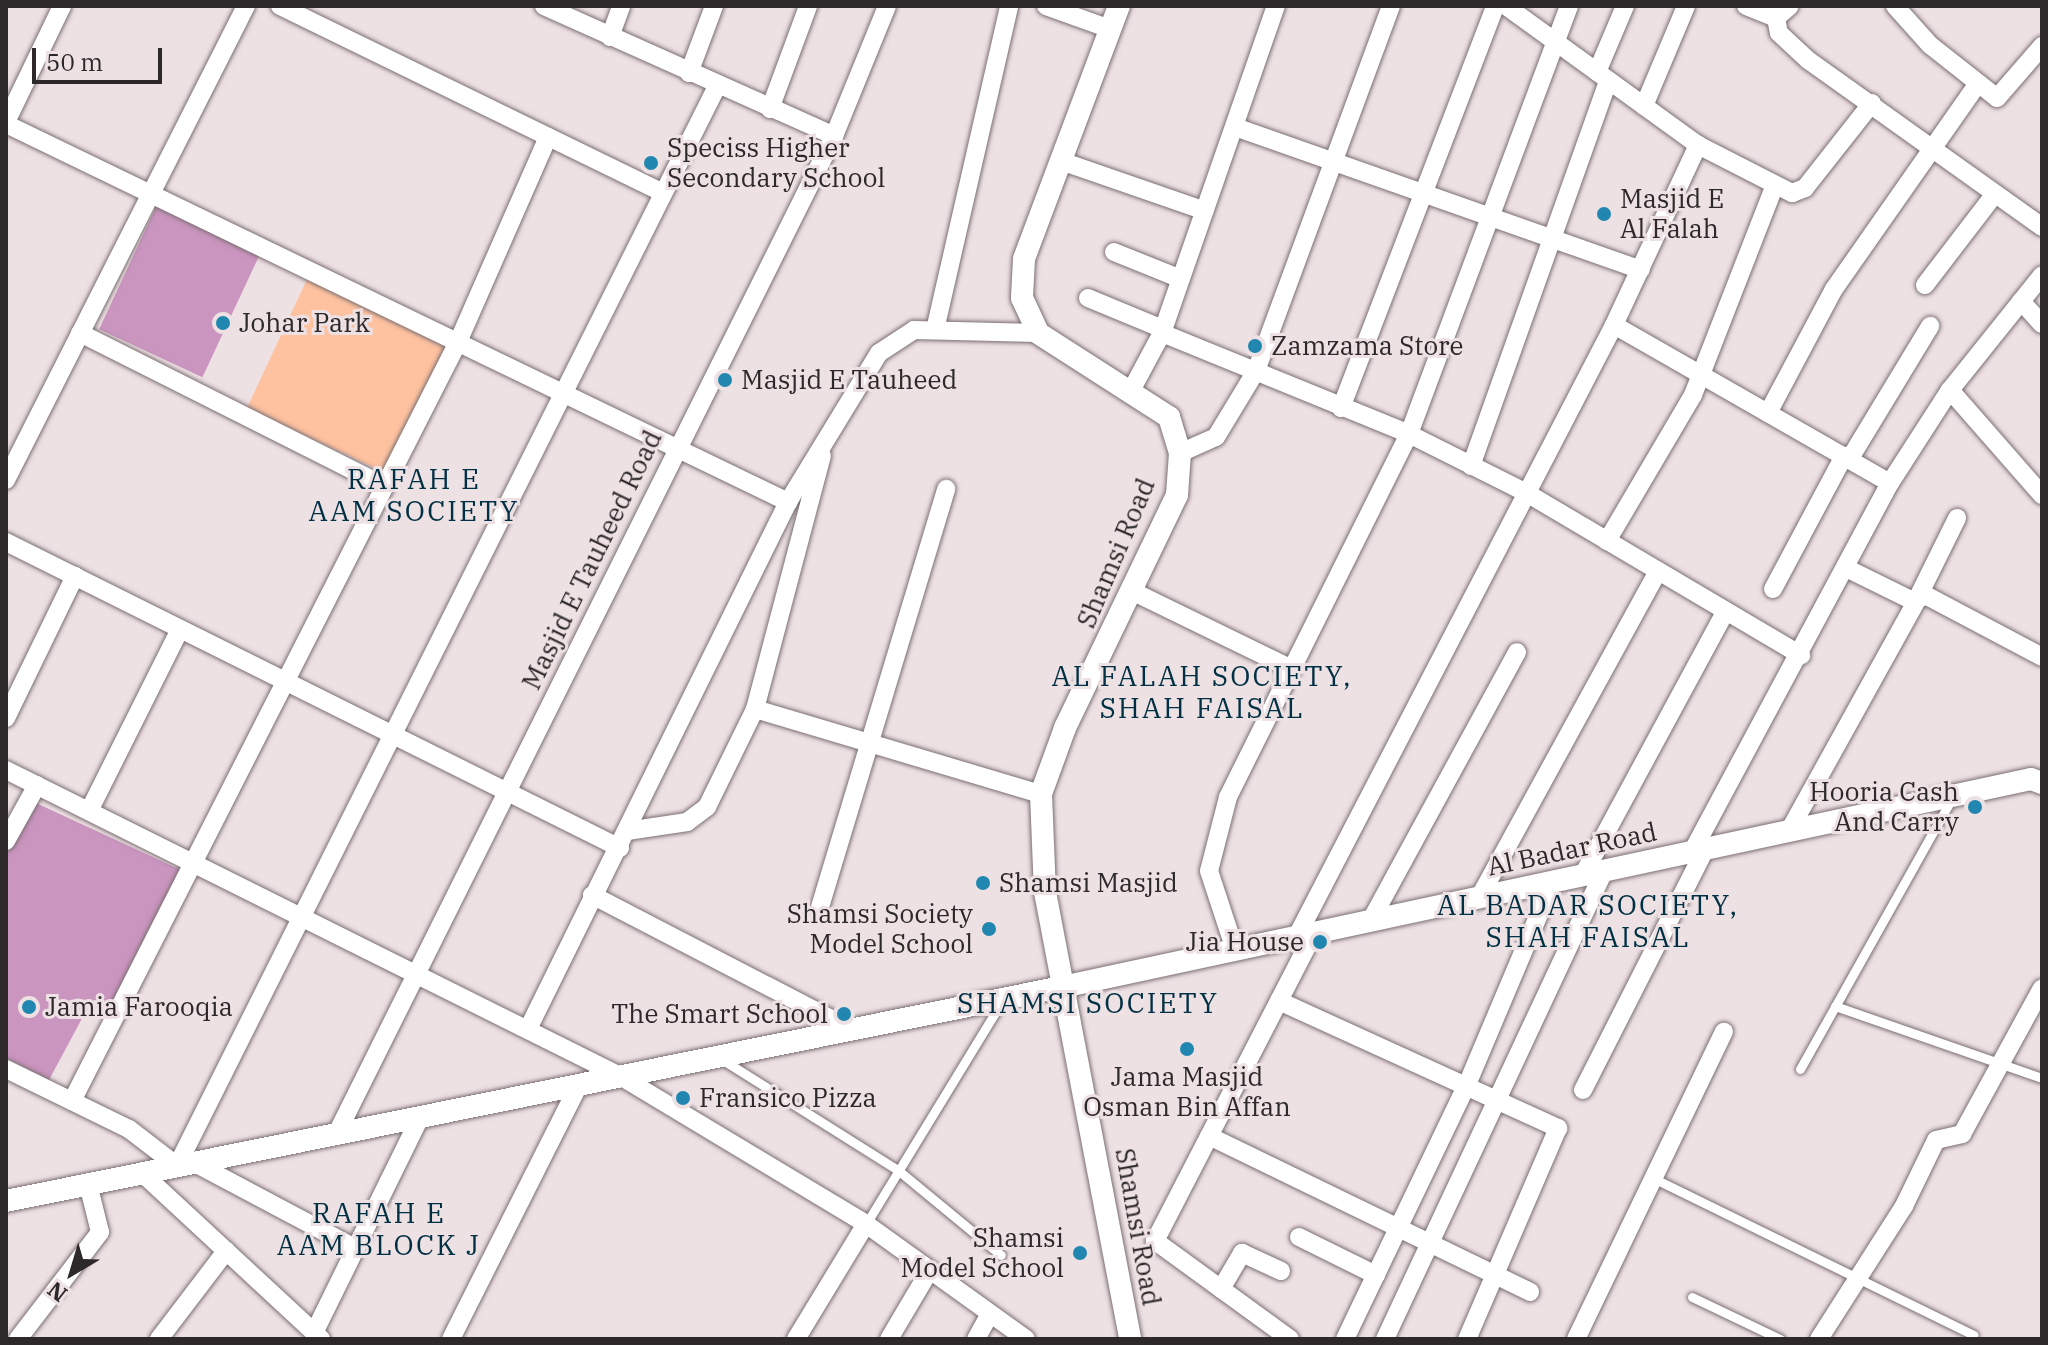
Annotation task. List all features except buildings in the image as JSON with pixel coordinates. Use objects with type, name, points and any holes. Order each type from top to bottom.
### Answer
[{"type":"street","points":[[62,6],[6,123],[788,502]]},
{"type":"street","points":[[6,480],[246,6]]},
{"type":"street","points":[[280,6],[663,193]]},
{"type":"street","points":[[544,6],[834,136]]},
{"type":"street","points":[[610,37],[621,6]]},
{"type":"street","points":[[689,73],[714,6]]},
{"type":"street","points":[[770,109],[808,6]]},
{"type":"street","name":"Masjid E Tauheed Road","points":[[337,1133],[834,136],[887,6]]},
{"type":"street","points":[[935,330],[1009,6]]},
{"type":"street","points":[[1046,6],[1110,29]]},
{"type":"street","points":[[528,1029],[788,502],[879,353],[914,330],[1038,333],[1022,298],[1024,259],[1119,6]]},
{"type":"street","points":[[1133,387],[1162,331],[1276,6]]},
{"type":"street","points":[[1180,453],[1216,437],[1256,371],[1391,6]]},
{"type":"street","points":[[1341,408],[1495,6]]},
{"type":"street","points":[[1506,6],[1698,145],[1799,194],[1872,103]]},
{"type":"street","points":[[1235,950],[1209,853],[1292,669],[1409,434],[1569,6]]},
{"type":"street","points":[[1471,466],[1552,243],[1625,6]]},
{"type":"street","points":[[1644,106],[1686,6]]},
{"type":"street","points":[[1746,6],[1783,12],[1779,33],[1808,60],[1872,103],[1929,150],[2042,227]]},
{"type":"street","points":[[1895,6],[1997,98],[2042,46]]},
{"type":"street","points":[[1768,413],[1834,289],[1978,83]]},
{"type":"street","points":[[185,1164],[717,86]]},
{"type":"street","points":[[1235,127],[1552,243],[1640,270]]},
{"type":"street","points":[[72,1101],[196,866],[382,485],[458,342],[548,137]]},
{"type":"street","points":[[1290,1339],[1155,1241],[1279,1001],[1306,934],[1525,492],[1614,325],[1698,145]]},
{"type":"street","points":[[1061,161],[1205,211]]},
{"type":"street","points":[[1607,541],[1693,395],[1697,373],[1775,185]]},
{"type":"street","points":[[1925,285],[1994,195]]},
{"type":"street","points":[[1114,252],[1181,279]]},
{"type":"street","points":[[1583,1090],[1698,851],[1890,483],[1950,390],[2042,275]]},
{"type":"street","points":[[1088,298],[1341,408],[1409,434],[1525,492],[1801,655]]},
{"type":"street","points":[[2021,301],[2042,324]]},
{"type":"street","points":[[1614,325],[1890,483]]},
{"type":"street","points":[[1773,589],[1846,458],[1930,326]]},
{"type":"street","points":[[80,333],[382,485]]},
{"type":"street","name":"Shamsi Road","points":[[1038,333],[1133,387],[1169,417],[1180,453],[1177,495],[1134,592],[1065,728],[1041,794],[1045,892],[1067,986],[1130,1339]]},
{"type":"street","points":[[1950,390],[2042,495]]},
{"type":"street","points":[[6,542],[507,792],[623,839],[697,818],[755,709],[827,437]]},
{"type":"street","points":[[820,907],[946,489]]},
{"type":"street","points":[[1789,831],[1917,598],[1957,518]]},
{"type":"street","points":[[1846,568],[1917,598],[1927,596],[2042,657]]},
{"type":"street","points":[[1479,898],[1658,571]]},
{"type":"street","points":[[6,718],[75,576]]},
{"type":"street","points":[[1134,592],[1292,669]]},
{"type":"street","points":[[1385,1339],[1433,1246],[1499,1103],[1594,873],[1726,611]]},
{"type":"street","points":[[89,811],[180,629]]},
{"type":"street","points":[[1371,920],[1517,652]]},
{"type":"street","points":[[755,709],[868,746],[1041,794]]},
{"type":"street","points":[[6,770],[620,1076],[866,1224],[988,1317],[1026,1339]]},
{"type":"street","name":"Al Badar Road","points":[[6,1201],[1067,986],[2038,780]]},
{"type":"street","points":[[6,841],[37,785]]},
{"type":"street","points":[[1345,1339],[1466,1087],[1552,883]]},
{"type":"street","points":[[592,895],[851,1029]]},
{"type":"street","points":[[1819,1339],[1852,1278],[1904,1206],[1936,1140],[1962,1134],[1998,1063],[2042,988]]},
{"type":"street","points":[[1279,1001],[1559,1131],[1467,1339]]},
{"type":"street","points":[[1576,1339],[1724,1032]]},
{"type":"street","points":[[6,1069],[129,1129],[185,1164],[355,1248]]},
{"type":"street","points":[[451,1339],[579,1084]]},
{"type":"street","points":[[142,1173],[309,1334],[421,1116]]},
{"type":"street","points":[[1209,1136],[1530,1292]]},
{"type":"street","points":[[18,1339],[100,1232],[88,1184]]},
{"type":"street","points":[[796,1339],[866,1224]]},
{"type":"street","points":[[1299,1237],[1376,1275]]},
{"type":"street","points":[[159,1339],[226,1251]]},
{"type":"street","points":[[1221,1289],[1242,1253],[1281,1271]]},
{"type":"street","points":[[889,1339],[928,1273]]},
{"type":"street","points":[[976,1339],[988,1317]]},
{"type":"lane","points":[[1800,1069],[1953,796]]},
{"type":"lane","points":[[866,1224],[1004,998]]},
{"type":"lane","points":[[1835,1006],[2042,1078]]},
{"type":"lane","points":[[717,1056],[899,1171],[1001,1255]]},
{"type":"lane","points":[[1653,1178],[1974,1335]]},
{"type":"lane","points":[[1692,1297],[1780,1339]]},
{"type":"shaded area","points":[[309,275],[450,341],[388,474],[247,408]]},
{"type":"place","name":"Speciss Higher Secondary School","points":[[651,163]]},
{"type":"place","name":"Masjid E Al Falah","points":[[1604,214]]},
{"type":"place","name":"Johar Park","points":[[223,323]]},
{"type":"place","name":"Zamzama Store","points":[[1255,346]]},
{"type":"place","name":"Masjid E Tauheed","points":[[725,380]]},
{"type":"place","name":"Hooria Cash And Carry","points":[[1975,807]]},
{"type":"place","name":"Shamsi Masjid","points":[[983,883]]},
{"type":"place","name":"Shamsi Society Model School","points":[[989,929]]},
{"type":"place","name":"Jia House","points":[[1320,942]]},
{"type":"place","name":"Jamia Farooqia","points":[[29,1007]]},
{"type":"place","name":"The Smart School","points":[[844,1014]]},
{"type":"place","name":"Jama Masjid Osman Bin Affan","points":[[1187,1049]]},
{"type":"place","name":"Fransico Pizza","points":[[683,1098]]},
{"type":"place","name":"Shamsi Model School","points":[[1080,1253]]},
{"type":"district","name":"RAFAH E AAM SOCIETY","points":[[414,495]]},
{"type":"district","name":"AL FALAH SOCIETY, SHAH FAISAL","points":[[1202,692]]},
{"type":"district","name":"AL BADAR SOCIETY, SHAH FAISAL","points":[[1588,921]]},
{"type":"district","name":"SHAMSI SOCIETY","points":[[1088,1003]]},
{"type":"district","name":"RAFAH E AAM BLOCK J","points":[[379,1229]]}]
